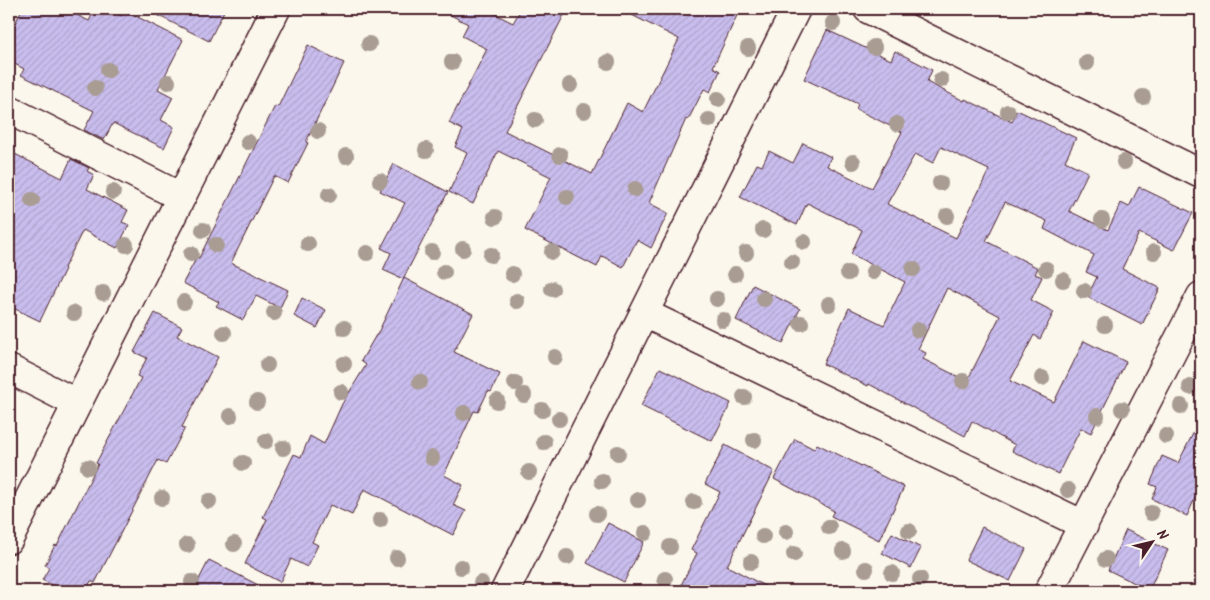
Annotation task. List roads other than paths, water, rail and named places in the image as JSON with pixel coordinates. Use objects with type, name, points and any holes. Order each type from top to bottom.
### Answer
[{"type":"street","points":[[9,539],[276,9]]},
{"type":"street","points":[[505,591],[796,9]]},
{"type":"street","points":[[868,9],[1201,174]]},
{"type":"street","points":[[9,110],[180,197]]},
{"type":"street","points":[[1049,591],[1201,296]]},
{"type":"street","points":[[644,313],[1084,525]]},
{"type":"street","points":[[9,369],[76,403]]}]
